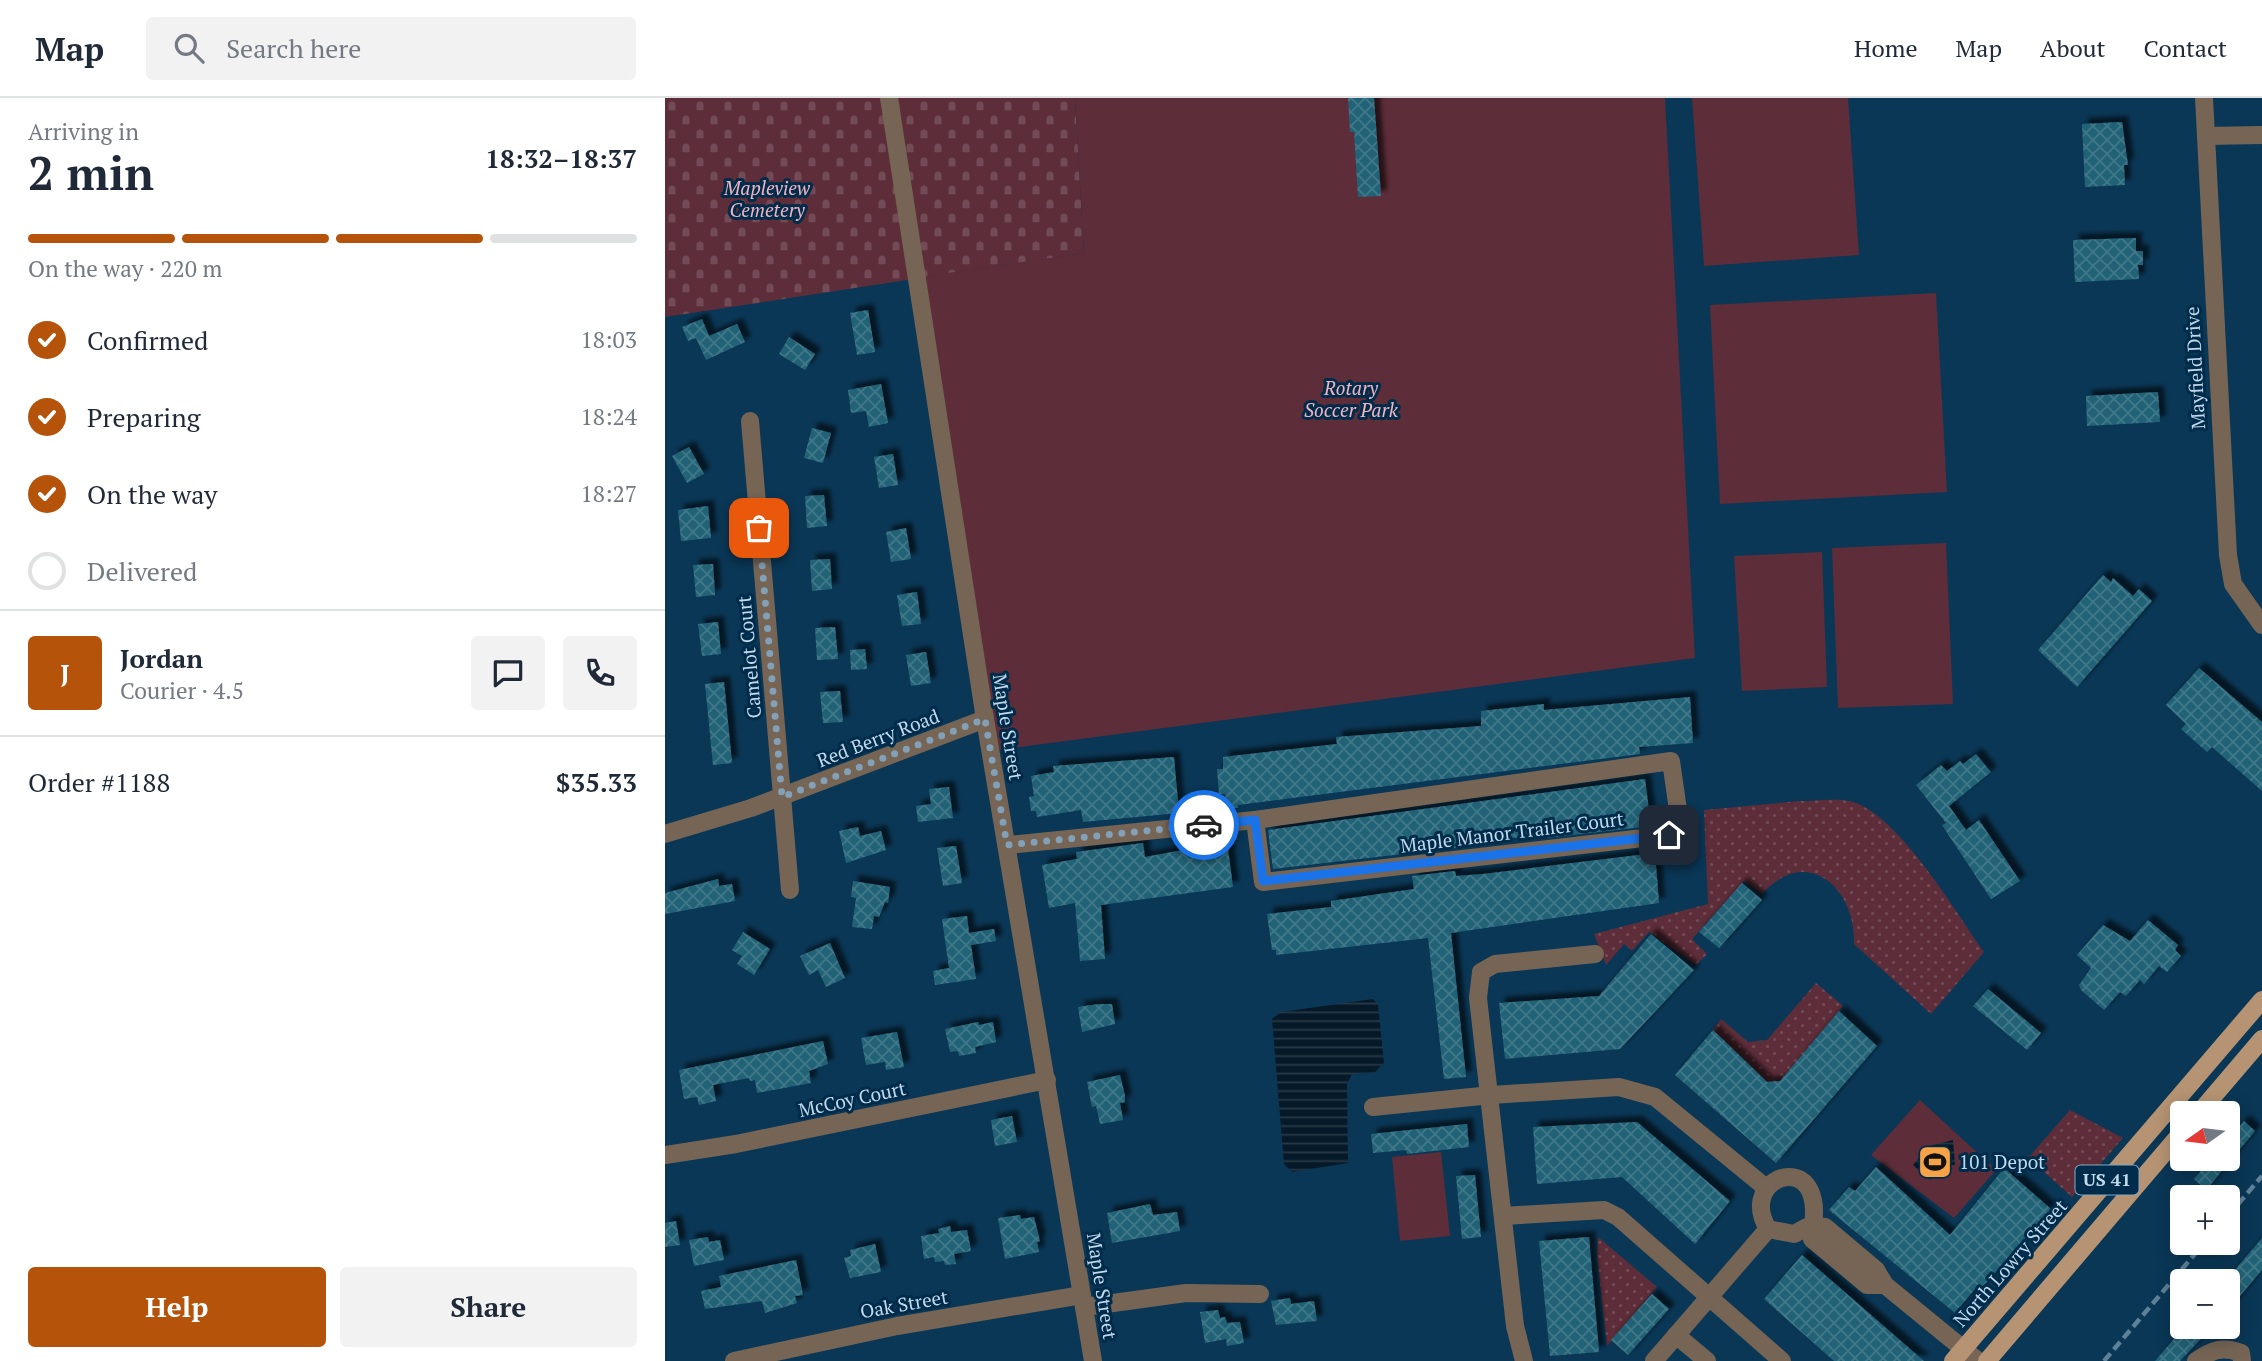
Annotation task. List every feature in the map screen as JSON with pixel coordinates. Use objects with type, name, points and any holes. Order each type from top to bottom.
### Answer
[{"type":"main road","name":"North Lowry Street","points":[[1958,1355],[2262,1000]]},
{"type":"main road","points":[[2209,1101],[2262,1039]]},
{"type":"main road","name":"US 41","points":[[1987,1361],[2170,1146]]},
{"type":"street","name":"Maple Street","points":[[889,98],[985,719],[1093,1361]]},
{"type":"street","name":"Mayfield Drive","points":[[2204,98],[2228,555],[2233,584],[2262,625]]},
{"type":"street","points":[[2206,136],[2262,135]]},
{"type":"street","name":"Camelot Court","points":[[750,421],[790,890]]},
{"type":"street","name":"Red Berry Road","points":[[665,834],[782,797],[985,719]]},
{"type":"street","name":"Maple Manor Trailer Court","points":[[1007,845],[1255,820],[1671,761],[1679,817],[1669,835],[1263,881],[1255,820]]},
{"type":"street","points":[[1524,1361],[1515,1326],[1478,998],[1481,972],[1495,964],[1595,954]]},
{"type":"street","name":"McCoy Court","points":[[665,1155],[736,1144],[1047,1080]]},
{"type":"street","points":[[1373,1107],[1491,1095],[1619,1087],[1655,1097],[1765,1187]]},
{"type":"street","points":[[1768,1229],[1761,1216],[1759,1203],[1765,1187],[1778,1179],[1792,1178],[1805,1183],[1811,1193],[1815,1212],[1812,1226]]},
{"type":"street","points":[[1503,1216],[1604,1210],[1618,1217],[1782,1361]]},
{"type":"street","points":[[1768,1229],[1794,1234],[1812,1226],[1825,1227],[1876,1270],[1885,1285],[1958,1355],[1978,1361]]},
{"type":"street","points":[[1654,1361],[1768,1229]]},
{"type":"street","name":"Oak Street","points":[[734,1361],[897,1326],[1083,1301],[1186,1293],[1260,1294]]},
{"type":"street","points":[[1676,1335],[1707,1361]]},
{"type":"street","points":[[2196,1361],[2211,1350],[2228,1348],[2241,1353],[2242,1361]]},
{"type":"green space","name":"Mapleview Cemetery","points":[[665,98],[1075,98],[1084,253],[665,317]]},
{"type":"green space","name":"Rotary Soccer Park","points":[[1075,98],[1665,98],[1695,658],[998,750],[921,277],[1084,253]]},
{"type":"green space","points":[[1692,98],[1848,98],[1859,255],[1704,266]]},
{"type":"green space","points":[[1936,293],[1947,492],[1720,504],[1710,305]]},
{"type":"green space","points":[[1946,543],[1953,704],[1838,708],[1832,548]]},
{"type":"green space","points":[[1822,552],[1827,687],[1742,691],[1734,556]]},
{"type":"green space","points":[[1800,801],[1849,801],[1867,808],[1886,823],[1924,865],[1984,952],[1931,1014],[1854,944],[1847,905],[1825,879],[1811,873],[1795,873],[1779,879],[1762,894],[1744,881],[1692,939],[1707,954],[1696,965],[1649,932],[1632,951],[1624,944],[1606,965],[1594,934],[1708,904],[1704,810]]},
{"type":"green space","points":[[1816,983],[1843,1006],[1780,1081],[1767,1082],[1713,1030],[1721,1019],[1748,1042],[1767,1040]]},
{"type":"green space","name":"101 Depot","points":[[1920,1100],[1996,1170],[1954,1218],[1871,1155]]},
{"type":"green space","points":[[2070,1110],[2123,1138],[2072,1197],[2028,1158]]},
{"type":"green space","points":[[1441,1152],[1450,1236],[1400,1241],[1392,1157]]},
{"type":"green space","points":[[1598,1237],[1657,1287],[1607,1346],[1597,1255]]},
{"type":"water","points":[[1373,999],[1378,1005],[1384,1063],[1375,1072],[1352,1074],[1347,1084],[1348,1163],[1292,1172],[1284,1164],[1272,1019],[1281,1012]]},
{"type":"water","points":[[1953,1140],[1955,1165],[1945,1165],[1930,1180],[1913,1165],[1929,1146]]},
{"type":"building","points":[[1348,98],[1374,98],[1381,196],[1358,197],[1354,132],[1350,132]]},
{"type":"building","points":[[2122,122],[2128,165],[2124,165],[2125,185],[2085,187],[2082,124]]},
{"type":"building","points":[[2136,238],[2136,251],[2143,251],[2143,265],[2138,265],[2139,279],[2075,282],[2073,240]]},
{"type":"building","points":[[868,310],[875,352],[857,355],[850,313]]},
{"type":"building","points":[[702,319],[709,336],[737,324],[745,342],[706,360],[696,338],[688,341],[682,327]]},
{"type":"building","points":[[789,337],[815,354],[805,370],[779,354]]},
{"type":"building","points":[[881,384],[888,423],[869,427],[866,411],[851,413],[848,390]]},
{"type":"building","points":[[2158,392],[2160,422],[2087,426],[2086,396]]},
{"type":"building","points":[[812,428],[831,433],[823,463],[804,458]]},
{"type":"building","points":[[689,447],[704,474],[687,483],[672,456]]},
{"type":"building","points":[[893,454],[898,485],[879,488],[874,457]]},
{"type":"building","points":[[824,495],[827,526],[807,528],[805,496]]},
{"type":"building","points":[[708,506],[711,538],[681,541],[678,510]]},
{"type":"building","points":[[906,528],[911,559],[891,562],[886,532]]},
{"type":"building","points":[[830,559],[832,589],[812,591],[810,560]]},
{"type":"building","points":[[713,564],[715,595],[696,597],[693,565]]},
{"type":"building","points":[[2103,575],[2111,582],[2113,578],[2133,596],[2139,589],[2152,601],[2077,687],[2038,650]]},
{"type":"building","points":[[917,592],[921,624],[902,626],[897,595]]},
{"type":"building","points":[[718,622],[721,654],[702,656],[698,624]]},
{"type":"building","points":[[835,627],[838,659],[817,660],[815,628]]},
{"type":"building","points":[[865,649],[867,669],[851,670],[850,650]]},
{"type":"building","points":[[926,652],[931,683],[911,686],[906,655]]},
{"type":"building","points":[[2199,668],[2262,722],[2262,791],[2212,747],[2207,752],[2181,729],[2186,724],[2166,705]]},
{"type":"building","points":[[724,682],[732,763],[713,765],[705,684]]},
{"type":"building","points":[[840,691],[843,722],[823,723],[820,692]]},
{"type":"building","points":[[1690,697],[1693,743],[1639,747],[1640,754],[1238,805],[1238,808],[1226,808],[1225,794],[1219,794],[1217,769],[1223,769],[1223,757],[1337,744],[1336,737],[1481,726],[1481,711],[1544,704],[1544,710]]},
{"type":"building","points":[[1976,754],[1991,772],[1949,806],[1966,830],[1979,820],[2020,881],[1991,899],[1942,825],[1946,823],[1916,785],[1941,765],[1947,771]]},
{"type":"building","points":[[1174,757],[1179,813],[1083,822],[1081,810],[1037,817],[1036,811],[1031,811],[1029,797],[1034,796],[1031,776],[1054,772],[1053,766]]},
{"type":"building","points":[[1645,779],[1651,826],[1546,838],[1545,834],[1490,841],[1489,844],[1273,869],[1268,830]]},
{"type":"building","points":[[949,787],[953,818],[918,822],[916,806],[931,804],[929,789]]},
{"type":"building","points":[[858,827],[860,836],[881,831],[886,850],[846,863],[839,831]]},
{"type":"building","points":[[1227,842],[1233,887],[1101,905],[1105,959],[1080,961],[1075,903],[1049,908],[1042,865],[1077,859],[1076,852],[1143,843],[1145,857]]},
{"type":"building","points":[[956,846],[962,883],[943,886],[937,848]]},
{"type":"building","points":[[1655,853],[1659,903],[1451,933],[1466,1077],[1444,1079],[1428,938],[1276,955],[1276,950],[1272,950],[1267,914],[1331,907],[1331,901],[1414,889],[1412,876],[1455,871],[1456,876],[1483,874]]},
{"type":"building","points":[[718,879],[719,886],[732,884],[735,901],[665,914],[665,893]]},
{"type":"building","points":[[853,881],[890,887],[888,903],[885,902],[879,917],[874,916],[872,929],[852,927],[856,898],[851,897]]},
{"type":"building","points":[[1742,883],[1762,900],[1719,948],[1699,932]]},
{"type":"building","points":[[967,916],[969,933],[994,929],[996,941],[971,945],[976,979],[935,985],[933,971],[949,968],[942,919]]},
{"type":"building","points":[[2148,920],[2178,945],[2175,950],[2181,956],[2167,972],[2159,966],[2144,984],[2140,980],[2126,996],[2120,992],[2104,1010],[2081,990],[2079,985],[2091,968],[2077,955],[2103,925],[2130,941]]},
{"type":"building","points":[[743,932],[770,949],[754,975],[737,964],[742,956],[732,950]]},
{"type":"building","points":[[1651,934],[1694,970],[1620,1049],[1505,1059],[1499,1003],[1599,996]]},
{"type":"building","points":[[830,943],[845,978],[826,987],[818,970],[809,975],[800,956]]},
{"type":"building","points":[[1988,989],[2041,1033],[2027,1050],[1973,1006]]},
{"type":"building","points":[[1112,1004],[1115,1024],[1082,1032],[1078,1007]]},
{"type":"building","points":[[1839,1011],[1877,1046],[1776,1163],[1675,1075],[1713,1030],[1767,1082],[1780,1081]]},
{"type":"building","points":[[978,1022],[979,1025],[993,1022],[996,1042],[975,1047],[976,1053],[959,1056],[958,1051],[950,1052],[945,1029]]},
{"type":"building","points":[[897,1032],[904,1067],[886,1070],[885,1062],[866,1065],[861,1038]]},
{"type":"building","points":[[823,1041],[828,1064],[809,1071],[811,1083],[757,1093],[755,1080],[750,1081],[749,1078],[713,1085],[716,1101],[699,1105],[697,1097],[684,1099],[679,1070]]},
{"type":"building","points":[[1120,1075],[1125,1096],[1125,1102],[1120,1103],[1123,1120],[1100,1124],[1096,1106],[1092,1107],[1087,1082]]},
{"type":"building","points":[[1012,1116],[1017,1142],[995,1146],[991,1120]]},
{"type":"building","points":[[2244,1121],[2255,1131],[2240,1149],[2240,1126]]},
{"type":"building","points":[[1637,1122],[1730,1201],[1695,1244],[1622,1177],[1537,1184],[1533,1127]]},
{"type":"building","points":[[1467,1124],[1469,1147],[1407,1154],[1406,1150],[1373,1153],[1371,1134]]},
{"type":"building","points":[[1876,1167],[1950,1235],[2004,1168],[2051,1209],[1978,1292],[1975,1289],[1955,1313],[1829,1210],[1849,1187],[1855,1191]]},
{"type":"building","points":[[2201,1171],[2222,1171],[2210,1185],[2201,1185],[2194,1179]]},
{"type":"building","points":[[1475,1175],[1481,1237],[1462,1239],[1456,1176]]},
{"type":"building","points":[[1150,1204],[1153,1215],[1177,1212],[1180,1231],[1112,1243],[1107,1213]]},
{"type":"building","points":[[1020,1215],[1021,1219],[1034,1217],[1040,1241],[1037,1242],[1039,1252],[1005,1259],[998,1218]]},
{"type":"building","points":[[676,1221],[680,1245],[665,1247],[665,1223]]},
{"type":"building","points":[[950,1226],[951,1232],[967,1230],[971,1251],[954,1254],[956,1264],[935,1262],[934,1257],[924,1259],[921,1236],[939,1233],[938,1229]]},
{"type":"building","points":[[708,1237],[709,1242],[720,1240],[724,1260],[694,1266],[689,1240]]},
{"type":"building","points":[[1589,1237],[1599,1352],[1550,1356],[1539,1241]]},
{"type":"building","points":[[2262,1238],[2262,1270],[2240,1296],[2240,1269],[2236,1269]]},
{"type":"building","points":[[875,1244],[881,1272],[850,1278],[844,1258],[851,1256],[850,1250]]},
{"type":"building","points":[[1802,1255],[1924,1361],[1834,1361],[1764,1299]]},
{"type":"building","points":[[796,1260],[803,1295],[795,1296],[797,1303],[765,1313],[762,1301],[705,1309],[701,1291],[721,1287],[719,1276]]},
{"type":"building","points":[[1652,1294],[1669,1309],[1628,1355],[1611,1340]]},
{"type":"building","points":[[1290,1298],[1291,1304],[1314,1301],[1317,1321],[1276,1325],[1271,1301]]},
{"type":"building","points":[[1218,1310],[1220,1318],[1225,1317],[1227,1323],[1240,1322],[1244,1343],[1227,1346],[1226,1339],[1205,1343],[1200,1312]]},
{"type":"building","points":[[2174,1339],[2201,1339],[2180,1361],[2155,1361]]},
{"type":"railway","points":[[2240,1202],[2262,1176]]},
{"type":"railway","points":[[2104,1361],[2194,1255]]},
{"type":"way so far","points":[[759,528],[782,797],[985,719],[1007,845],[1204,825]]},
{"type":"place","name":"101 Depot","points":[[1935,1162]]},
{"type":"route","points":[[1204,825],[1255,820],[1263,881],[1669,835]]}]
